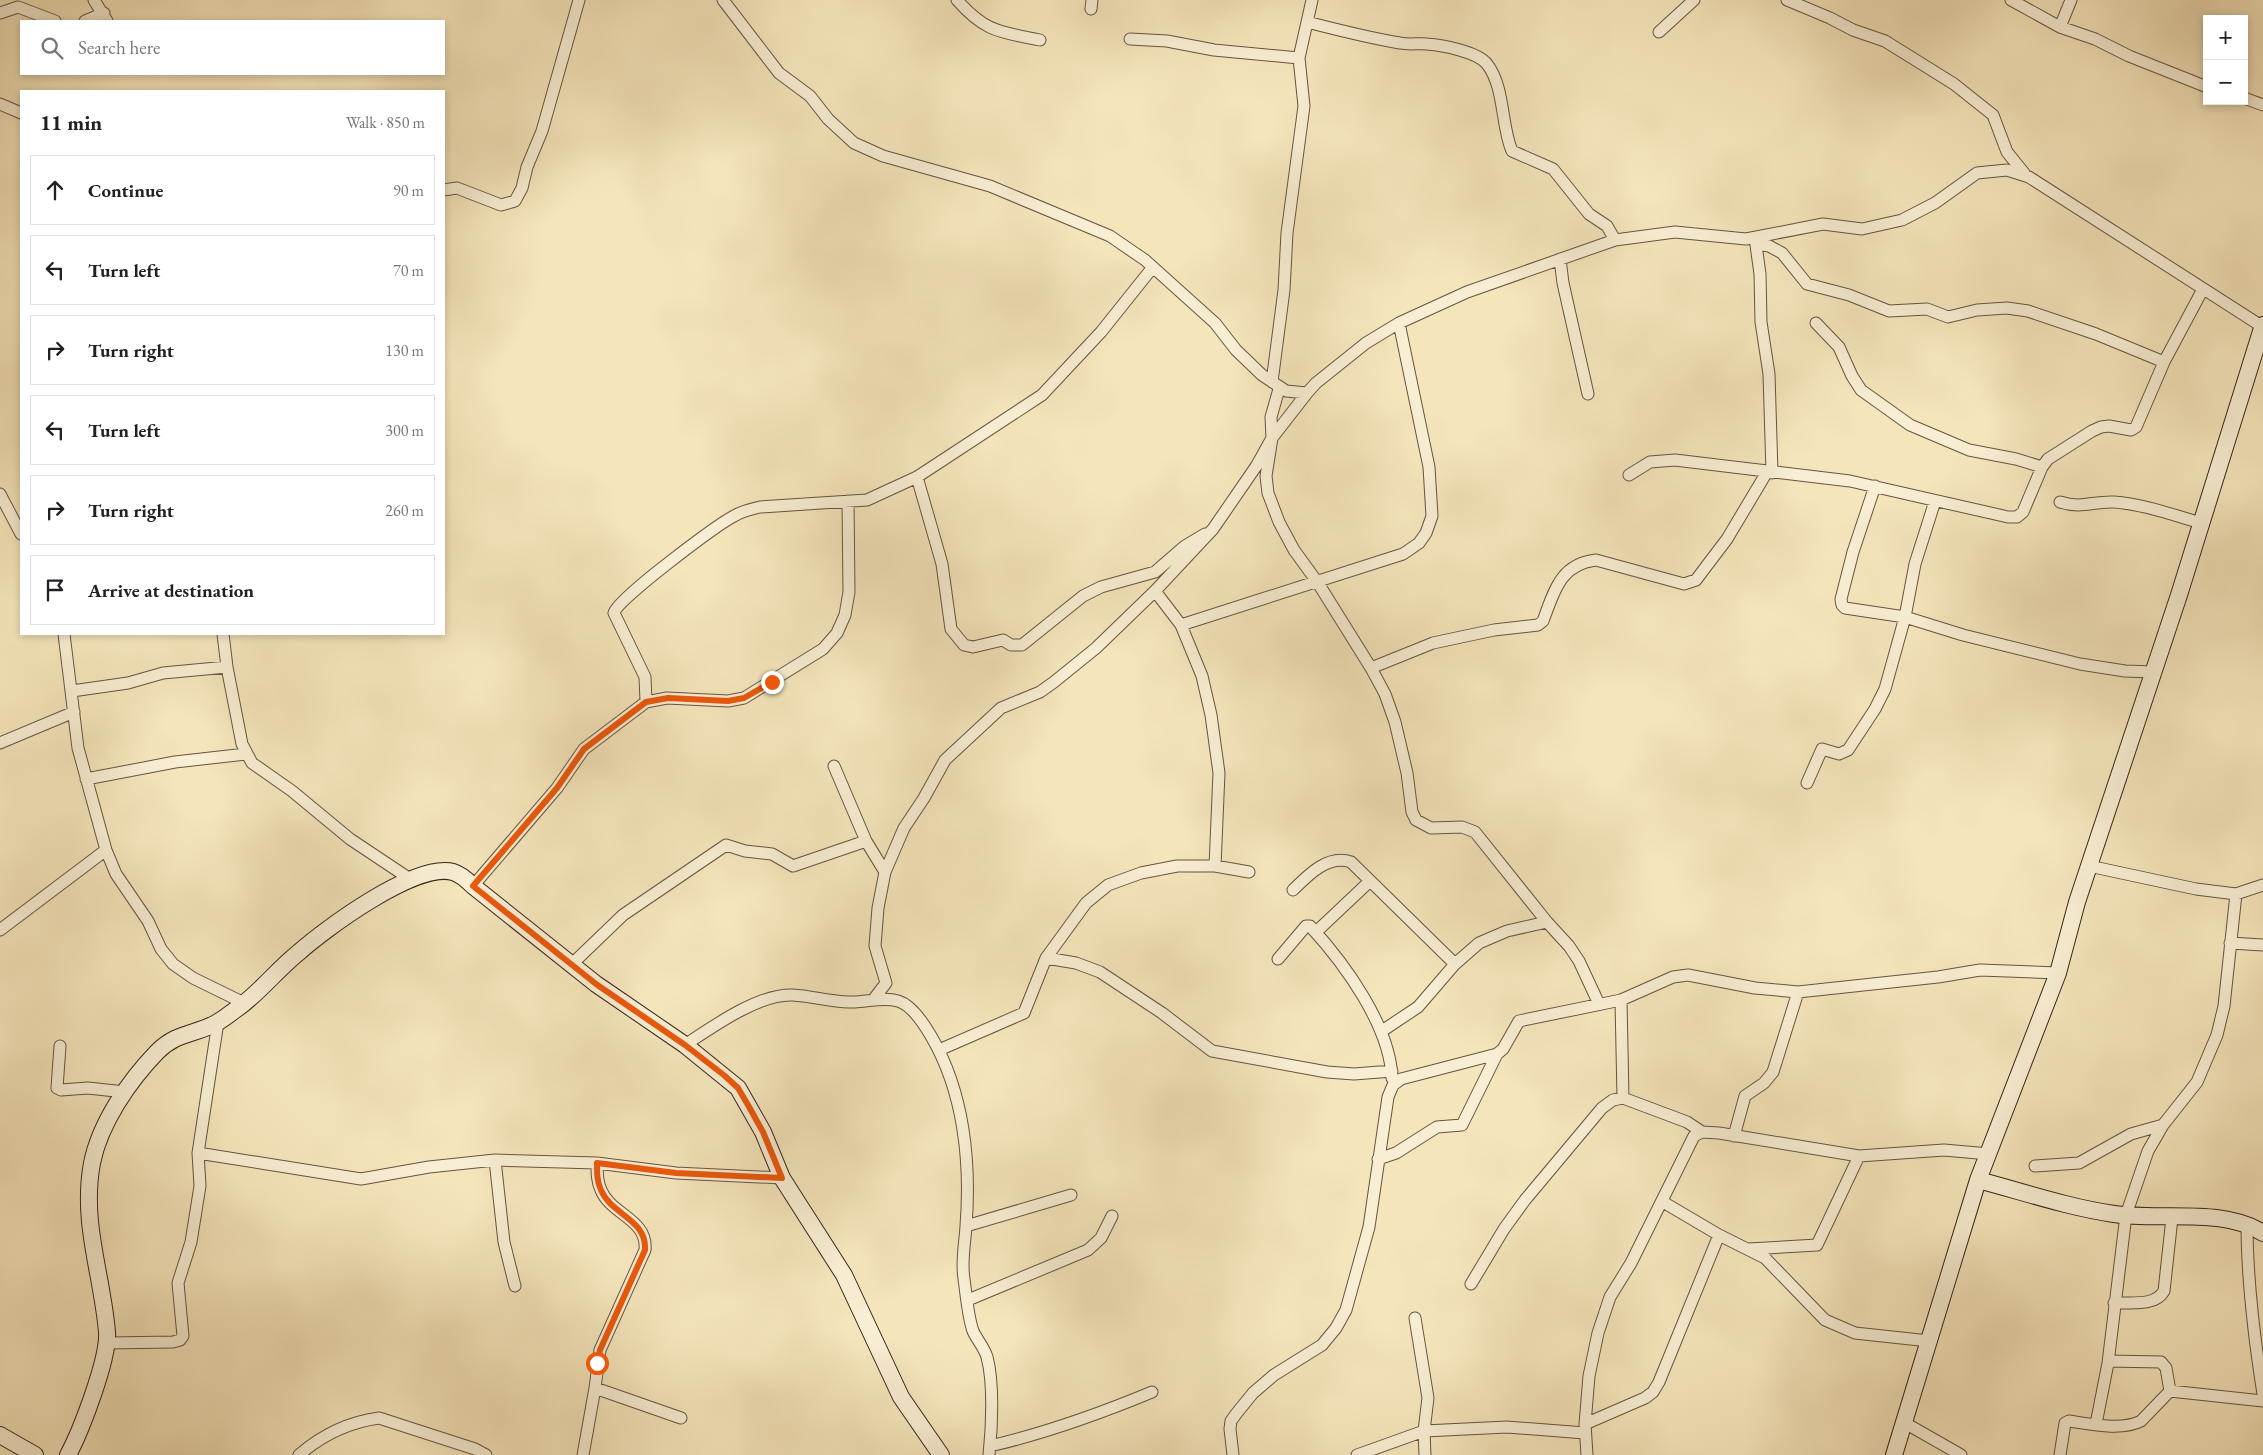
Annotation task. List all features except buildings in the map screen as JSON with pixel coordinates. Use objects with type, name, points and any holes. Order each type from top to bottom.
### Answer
[{"type":"street","points":[[90,20],[106,17],[94,0]]},
{"type":"street","points":[[445,190],[456,188],[501,205],[514,202],[522,188],[526,167],[542,131],[579,0]]},
{"type":"street","points":[[722,0],[778,73],[810,96],[828,119],[854,144],[883,156],[990,186],[1110,236],[1153,268],[1215,322],[1236,350],[1276,385],[1306,393]]},
{"type":"street","points":[[957,0],[974,19],[996,31],[1040,40]]},
{"type":"street","points":[[1312,0],[1299,58],[1304,106],[1287,233],[1276,385],[1271,417],[1272,438],[1266,476],[1268,493],[1294,550],[1318,583],[1371,668],[1395,722],[1407,774],[1412,812],[1416,820],[1431,828],[1462,827],[1476,832],[1547,922],[1569,946],[1579,961],[1598,1004]]},
{"type":"street","points":[[1659,32],[1694,0]]},
{"type":"street","points":[[1787,0],[1853,30],[1885,41],[1954,84],[1993,115],[2007,152],[2030,177],[2263,326],[2154,672],[2077,902],[2058,973],[1978,1180],[1894,1455]]},
{"type":"street","points":[[2011,0],[2060,27],[2094,39],[2129,56],[2203,85]]},
{"type":"street","points":[[2060,27],[2071,0]]},
{"type":"street","points":[[0,13],[18,7],[52,20]]},
{"type":"street","points":[[1307,22],[1402,44],[1428,44],[1457,49],[1484,60],[1489,65],[1498,93],[1506,119],[1508,140],[1512,151],[1553,169],[1589,214],[1607,226],[1616,240]]},
{"type":"street","points":[[1130,39],[1167,41],[1214,50],[1299,58]]},
{"type":"street","points":[[2248,99],[2263,105]]},
{"type":"street","points":[[0,104],[20,112]]},
{"type":"street","points":[[1756,241],[1823,224],[1862,229],[1902,220],[1935,203],[1972,176],[1981,172],[2007,170],[2030,177]]},
{"type":"street","points":[[873,1000],[886,983],[876,946],[878,908],[884,872],[904,828],[924,798],[945,760],[1001,708],[1040,692],[1096,648],[1155,591],[1213,529],[1257,465],[1272,438],[1316,382],[1366,342],[1399,323],[1467,292],[1616,240],[1674,232],[1756,241],[1782,253],[1810,286],[1849,295],[1890,311],[1927,309],[1948,317],[1977,310],[2016,309],[2081,329],[2164,362]]},
{"type":"street","points":[[1371,668],[1433,643],[1494,630],[1538,625],[1542,621],[1558,584],[1570,568],[1582,561],[1596,560],[1684,584],[1696,580],[1727,539],[1770,472],[1769,374],[1761,322],[1762,291],[1756,241]]},
{"type":"street","points":[[1560,259],[1563,283],[1588,394]]},
{"type":"street","points":[[646,702],[645,678],[614,613],[617,605],[708,534],[744,511],[760,507],[867,500],[916,477],[1042,395],[1101,332],[1153,268]]},
{"type":"street","points":[[1629,475],[1650,462],[1666,460],[1875,486],[2008,517],[2017,517],[2023,512],[2042,467],[2051,457],[2092,431],[2109,426],[2134,429],[2164,362],[2203,289]]},
{"type":"street","points":[[1181,625],[1318,583],[1403,554],[1419,543],[1426,534],[1432,516],[1429,467],[1399,323]]},
{"type":"street","points":[[1816,323],[1839,347],[1852,376],[1861,390],[1910,425],[1969,450],[2016,459],[2042,467]]},
{"type":"street","points":[[916,477],[942,564],[951,629],[964,645],[973,647],[1003,640],[1011,645],[1022,645],[1083,596],[1101,587],[1155,572],[1185,546],[1213,529]]},
{"type":"street","points":[[1875,486],[1853,552],[1842,605],[1845,608],[1906,617],[1972,638],[2080,664],[2125,672],[2154,672]]},
{"type":"street","points":[[0,494],[20,532]]},
{"type":"street","points":[[1807,783],[1819,752],[1826,749],[1844,754],[1875,709],[1885,689],[1906,617],[1915,564],[1935,501]]},
{"type":"street","points":[[473,886],[557,788],[584,749],[646,702],[668,698],[714,701],[744,698],[823,649],[837,633],[845,615],[849,592],[848,502]]},
{"type":"street","points":[[2060,502],[2076,507],[2098,502],[2133,504],[2201,523]]},
{"type":"street","points":[[1155,591],[1181,625],[1202,676],[1219,772],[1215,866]]},
{"type":"street","points":[[64,635],[78,748],[106,850],[116,874],[148,921],[161,949],[173,964],[193,978],[244,1003]]},
{"type":"street","points":[[223,635],[227,667],[246,754],[252,763],[266,775],[292,790],[350,839],[410,878]]},
{"type":"street","points":[[72,691],[128,683],[163,673],[227,667]]},
{"type":"street","points":[[0,743],[74,712]]},
{"type":"street","points":[[86,779],[175,762],[246,754]]},
{"type":"street","points":[[834,766],[866,841],[884,872]]},
{"type":"street","points":[[571,964],[623,915],[726,845],[745,851],[772,854],[793,866],[866,841]]},
{"type":"street","points":[[0,930],[106,850]]},
{"type":"street","points":[[1293,890],[1330,860],[1342,859],[1351,862],[1454,964]]},
{"type":"street","points":[[939,1050],[1024,1013],[1046,958],[1086,903],[1108,885],[1141,873],[1177,866],[1215,866],[1249,872]]},
{"type":"street","points":[[2089,866],[2196,889],[2236,894],[2263,886]]},
{"type":"street","points":[[68,1455],[94,1392],[107,1343],[91,1241],[87,1196],[93,1161],[108,1122],[125,1092],[144,1066],[175,1037],[218,1022],[244,1003],[318,936],[410,878],[438,872],[454,872],[571,964],[685,1045],[738,1088],[763,1132],[782,1178],[844,1275],[901,1397],[941,1455]]},
{"type":"street","points":[[1316,932],[1370,880]]},
{"type":"street","points":[[2096,1424],[2109,1361],[2114,1303],[2126,1215],[2148,1151],[2163,1126],[2197,1082],[2217,1035],[2224,1006],[2236,894]]},
{"type":"street","points":[[1382,1031],[1418,1007],[1454,964],[1479,943],[1507,931],[1547,922]]},
{"type":"street","points":[[1233,1455],[1231,1421],[1253,1393],[1274,1375],[1322,1345],[1336,1328],[1346,1310],[1369,1227],[1388,1097],[1393,1085],[1389,1051],[1382,1031],[1363,997],[1316,932],[1310,926],[1306,926],[1278,959]]},
{"type":"street","points":[[2230,943],[2263,945]]},
{"type":"street","points":[[1046,958],[1076,964],[1100,972],[1162,1013],[1212,1050],[1327,1072],[1354,1074],[1392,1071]]},
{"type":"street","points":[[1378,1159],[1396,1153],[1422,1134],[1437,1127],[1462,1125],[1498,1054],[1503,1049],[1519,1021],[1621,1000],[1673,977],[1688,975],[1755,988],[1798,992],[1938,977],[1980,970],[2058,973]]},
{"type":"street","points":[[1734,1136],[1745,1096],[1764,1083],[1773,1072],[1798,992]]},
{"type":"street","points":[[685,1045],[726,1020],[773,997],[791,994],[850,1002],[873,1000],[900,1001],[907,1006],[926,1028],[939,1050],[957,1099],[964,1139],[966,1226],[963,1260],[972,1329],[983,1347],[989,1368],[990,1450],[1095,1416],[1152,1392]]},
{"type":"street","points":[[1621,1000],[1623,1098]]},
{"type":"street","points":[[107,1343],[174,1342],[180,1340],[183,1336],[178,1283],[191,1242],[200,1186],[198,1153],[218,1022]]},
{"type":"street","points":[[60,1046],[57,1088],[60,1090],[88,1088],[125,1092]]},
{"type":"street","points":[[1393,1085],[1401,1079],[1498,1054]]},
{"type":"street","points":[[1471,1284],[1504,1229],[1525,1200],[1602,1108],[1613,1100],[1623,1098],[1687,1122],[1702,1132],[1859,1156],[1944,1150],[1989,1154]]},
{"type":"street","points":[[2035,1166],[2079,1163],[2131,1134],[2163,1126]]},
{"type":"street","points":[[1586,1455],[1585,1429],[1589,1376],[1598,1334],[1610,1297],[1631,1264],[1663,1202],[1689,1143],[1694,1136],[1702,1132]]},
{"type":"street","points":[[198,1153],[361,1179],[429,1167],[495,1160],[597,1163],[676,1173],[782,1178]]},
{"type":"street","points":[[1746,1249],[1817,1245],[1859,1156]]},
{"type":"street","points":[[495,1160],[504,1242],[515,1286]]},
{"type":"street","points":[[583,1455],[600,1350],[645,1250],[646,1240],[639,1228],[614,1208],[601,1192],[597,1176],[597,1163]]},
{"type":"street","points":[[1978,1180],[2066,1206],[2126,1215],[2172,1218],[2226,1218],[2247,1224],[2263,1233]]},
{"type":"street","points":[[966,1226],[1071,1196]]},
{"type":"street","points":[[1663,1202],[1719,1235],[1765,1258],[1825,1320],[1854,1332],[1929,1341]]},
{"type":"street","points":[[968,1300],[1088,1250],[1101,1238],[1112,1216]]},
{"type":"street","points":[[2114,1303],[2155,1301],[2161,1297],[2164,1291],[2172,1218]]},
{"type":"street","points":[[2247,1224],[2247,1269],[2252,1329],[2263,1394]]},
{"type":"street","points":[[1357,1455],[1424,1431],[1507,1427],[1585,1429],[1645,1398],[1653,1392],[1659,1382],[1719,1235]]},
{"type":"street","points":[[1415,1318],[1428,1398],[1424,1431],[1425,1455]]},
{"type":"street","points":[[2109,1361],[2161,1362],[2166,1368],[2170,1391]]},
{"type":"street","points":[[595,1388],[681,1418]]},
{"type":"street","points":[[2170,1391],[2263,1402]]},
{"type":"street","points":[[2060,1455],[2065,1423],[2069,1421],[2096,1424],[2135,1424],[2141,1421],[2170,1391]]},
{"type":"street","points":[[300,1455],[315,1441],[332,1432],[365,1420],[379,1418],[475,1449],[486,1455]]},
{"type":"street","points":[[1905,1423],[1961,1455]]},
{"type":"street","points":[[0,1435],[35,1455]]},
{"type":"route","points":[[597,1363],[600,1350],[645,1250],[646,1240],[631,1219],[614,1208],[601,1192],[597,1176],[597,1163],[676,1173],[782,1178],[763,1132],[738,1088],[685,1045],[596,984],[473,886],[557,788],[570,766],[584,749],[646,702],[668,698],[728,701],[744,698],[772,682]]}]
